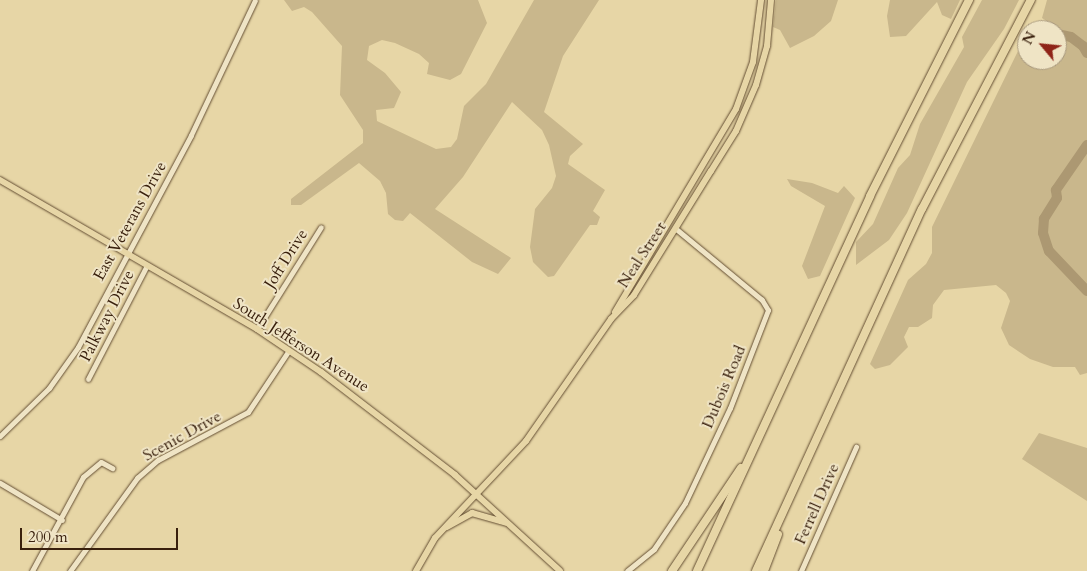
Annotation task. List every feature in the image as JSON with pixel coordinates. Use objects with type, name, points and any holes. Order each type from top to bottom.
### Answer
[{"type":"highway","points":[[697,571],[870,196],[969,0]]},
{"type":"highway","points":[[756,571],[930,194],[1031,0]]},
{"type":"highway","points":[[672,571],[758,438]]},
{"type":"highway","points":[[764,571],[799,478]]},
{"type":"main road","points":[[611,319],[626,290],[724,133],[753,62],[761,0]]},
{"type":"main road","name":"Neal Street","points":[[416,571],[444,528],[526,440],[611,319],[634,295],[750,102],[767,46],[771,0]]},
{"type":"main road","name":"South Jefferson Avenue","points":[[0,180],[257,329],[289,350],[374,410],[477,494],[560,571]]},
{"type":"main road","points":[[444,528],[472,513],[510,524]]},
{"type":"street","name":"East Veterans Drive","points":[[0,436],[49,388],[71,359],[191,135],[255,0]]},
{"type":"street","name":"Joff Drive","points":[[257,329],[321,227]]},
{"type":"street","name":"Dubois Road","points":[[627,571],[654,550],[685,503],[730,408],[768,310],[762,300],[675,228]]},
{"type":"street","name":"Palkway Drive","points":[[88,379],[147,265]]},
{"type":"street","name":"Scenic Drive","points":[[70,571],[137,478],[158,460],[248,412],[289,350]]},
{"type":"street","name":"Ferrell Drive","points":[[801,571],[856,447]]},
{"type":"street","points":[[32,571],[62,520],[79,483],[91,469],[101,462],[112,468]]},
{"type":"street","points":[[0,482],[62,520]]},
{"type":"shaded area","points":[[284,0],[478,0],[487,23],[461,74],[450,80],[427,74],[429,63],[419,54],[395,43],[382,40],[369,46],[367,60],[385,73],[401,92],[394,108],[376,110],[377,121],[436,149],[451,147],[457,139],[464,106],[486,84],[534,0],[599,0],[563,56],[544,112],[583,144],[570,156],[568,164],[605,190],[593,211],[600,217],[597,225],[590,225],[554,276],[548,277],[533,262],[530,247],[535,209],[552,188],[556,176],[549,145],[542,130],[512,102],[463,177],[435,209],[511,258],[498,274],[472,262],[410,213],[403,221],[395,220],[388,214],[386,193],[380,181],[359,163],[301,205],[291,205],[291,199],[363,143],[363,130],[340,95],[342,46],[312,12],[304,7],[292,11]]},
{"type":"shaded area","points":[[776,0],[838,0],[831,21],[814,36],[790,48],[780,30],[773,27]]},
{"type":"shaded area","points":[[890,0],[960,0],[951,19],[942,15],[937,2],[906,36],[890,37],[887,16]]},
{"type":"shaded area","points":[[982,0],[1019,0],[1004,29],[967,82],[907,213],[889,240],[856,265],[856,242],[873,224],[898,168],[910,155],[920,124],[964,47],[962,37]]},
{"type":"shaded area","points":[[1047,0],[1087,0],[1087,373],[1080,375],[1075,367],[1053,367],[1030,359],[1009,345],[1001,328],[1010,301],[1006,293],[996,285],[944,290],[933,305],[932,318],[918,327],[909,327],[904,337],[908,347],[890,365],[875,369],[870,364],[908,280],[926,264],[932,253],[932,227],[1017,53],[1017,70],[1067,70],[1067,20],[1045,20],[1042,18]]},
{"type":"shaded area","points":[[787,179],[812,183],[838,193],[844,186],[855,198],[820,276],[808,279],[802,266],[825,206],[791,186]]},
{"type":"shaded area","points":[[1039,433],[1087,448],[1087,501],[1022,459]]},
{"type":"waterway","points":[[1067,36],[1083,46],[1087,53]]},
{"type":"waterway","points":[[1087,145],[1056,190],[1057,198],[1044,219],[1043,233],[1049,251],[1087,291]]}]
